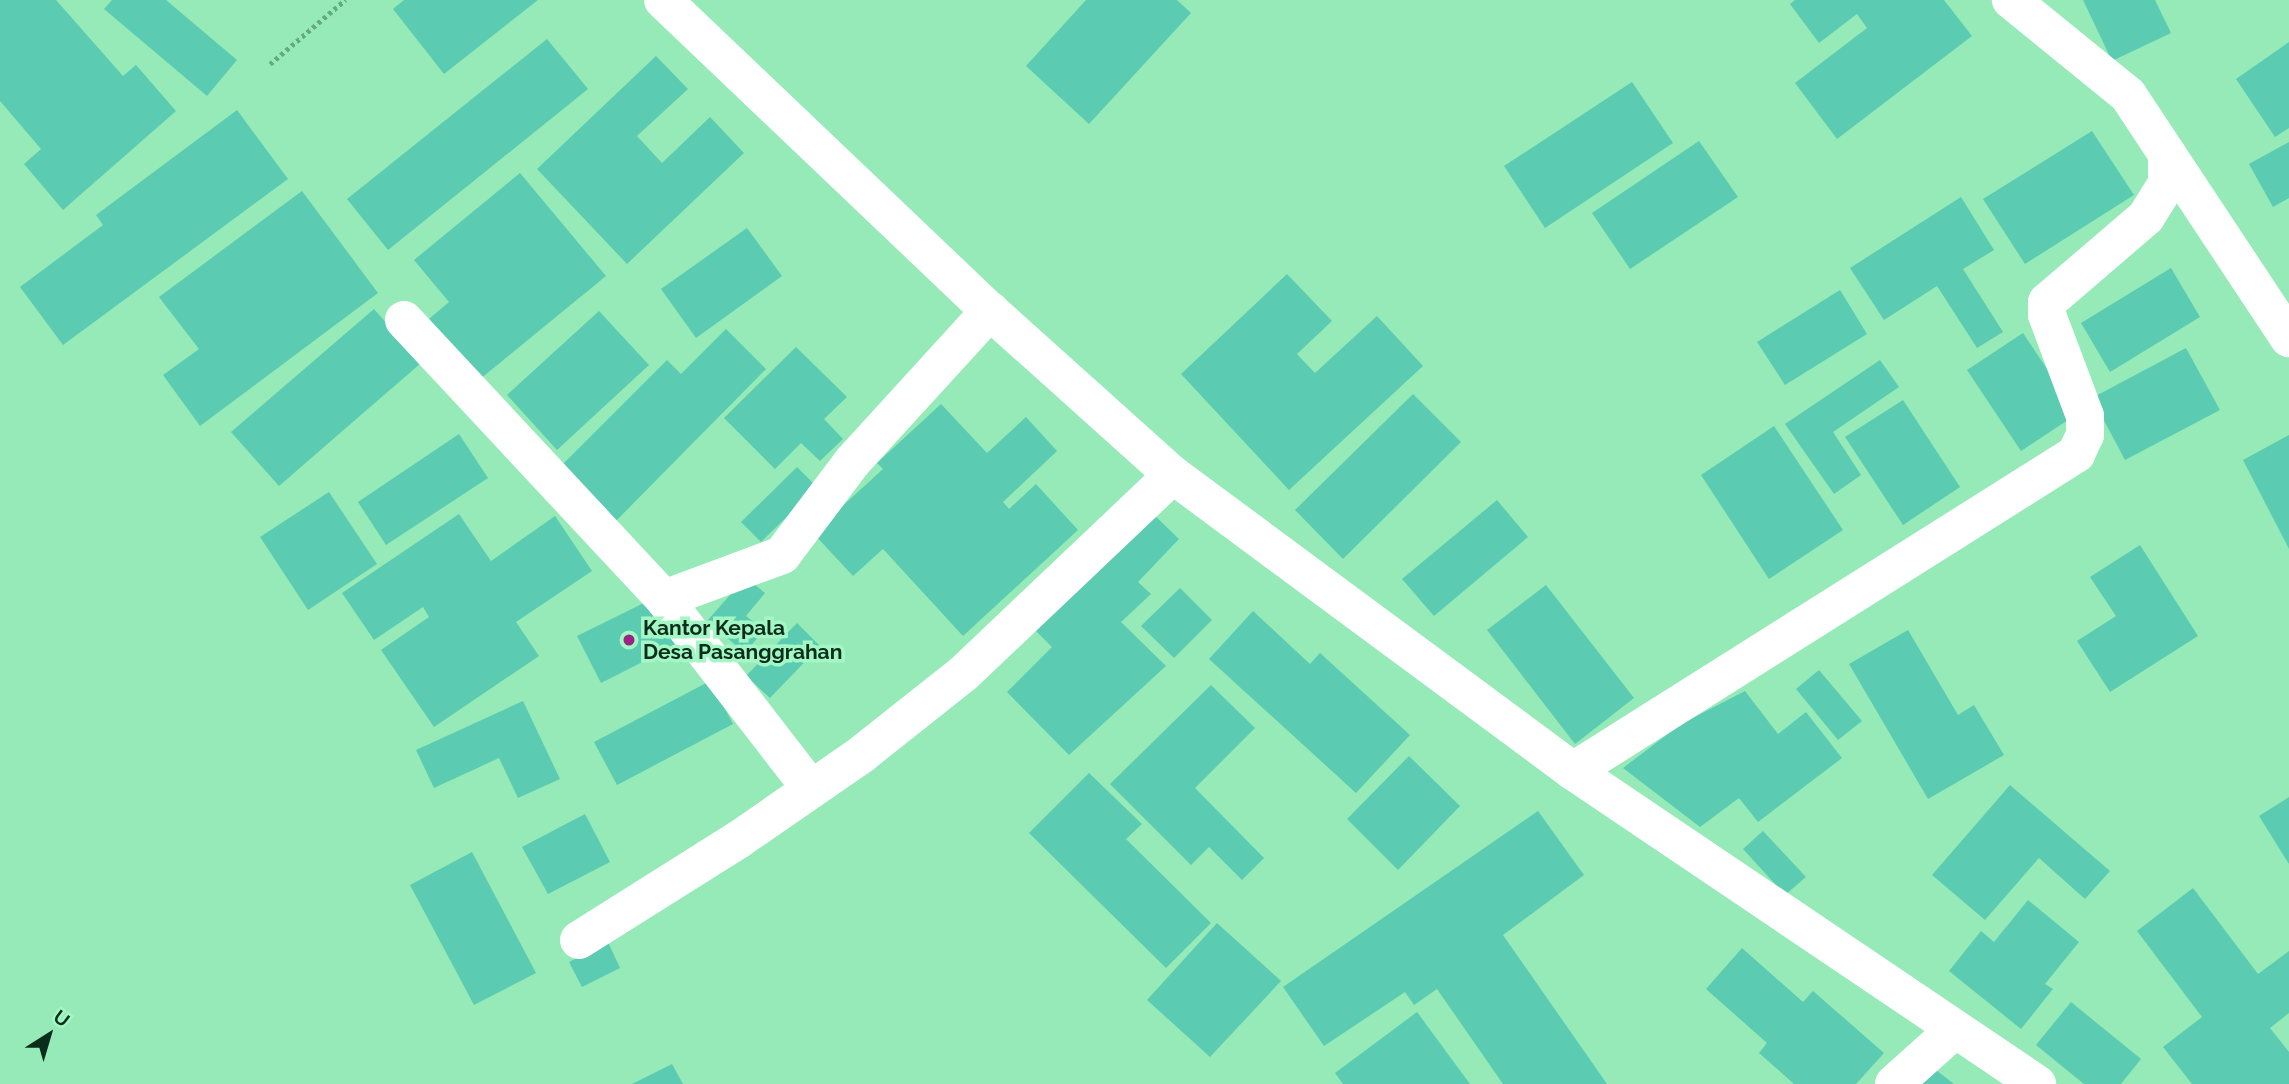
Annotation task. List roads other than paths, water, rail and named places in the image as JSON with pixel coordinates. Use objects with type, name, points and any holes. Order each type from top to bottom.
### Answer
[{"type":"street","points":[[663,0],[989,311],[1173,475],[1573,771],[1953,1031],[2037,1084]]},
{"type":"street","points":[[2011,0],[2128,95],[2289,338]]},
{"type":"street","points":[[1573,771],[2076,454],[2085,435],[2085,416],[2047,315],[2047,302],[2146,217],[2167,184],[2167,154]]},
{"type":"street","points":[[664,599],[782,555],[852,462],[989,311]]},
{"type":"street","points":[[404,320],[664,599],[811,789]]},
{"type":"street","points":[[579,940],[811,789],[963,674],[1173,475]]},
{"type":"street","points":[[1894,1084],[1953,1031]]},
{"type":"place","name":"Kantor Kepala Desa Pasanggrahan","points":[[629,640]]}]
